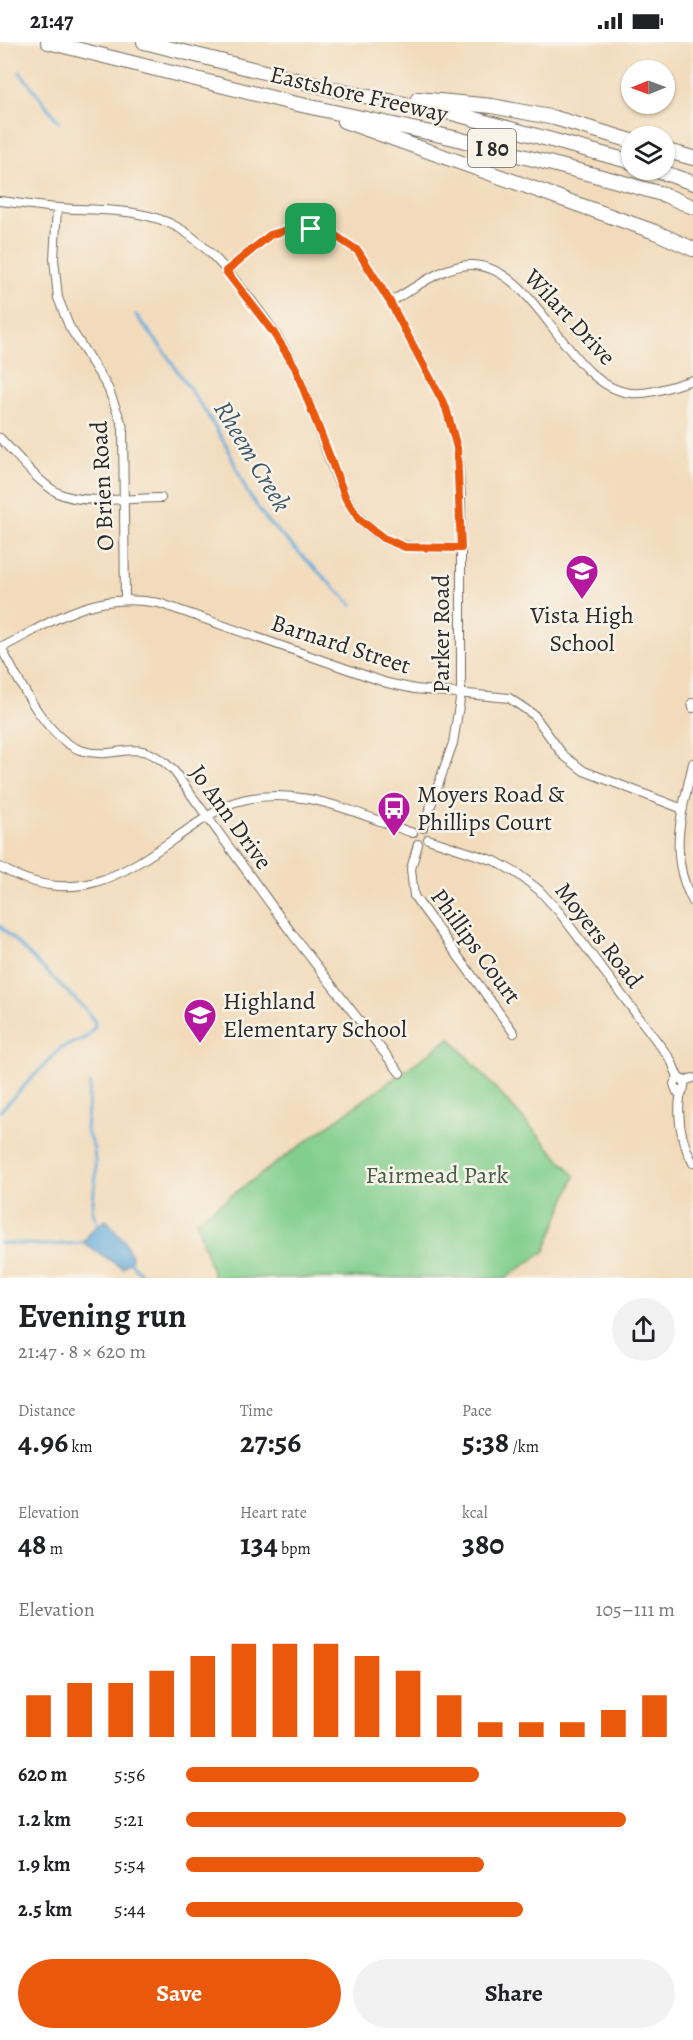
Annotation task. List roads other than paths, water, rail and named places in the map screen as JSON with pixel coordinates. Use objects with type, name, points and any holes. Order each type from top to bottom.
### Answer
[{"type":"highway","name":"Eastshore Freeway","points":[[48,42],[288,102],[454,138],[665,195],[693,207]]},
{"type":"highway","name":"Eastshore Freeway","points":[[144,42],[344,92],[456,114],[621,159]]},
{"type":"highway","points":[[344,92],[492,106],[555,118],[621,138]]},
{"type":"highway","points":[[288,102],[655,232],[693,249]]},
{"type":"highway","points":[[675,153],[693,158]]},
{"type":"highway","points":[[675,177],[693,183]]},
{"type":"street","points":[[0,201],[57,208],[135,213],[178,227],[204,248],[226,271],[273,332],[295,367],[346,499],[359,519],[383,538],[405,547],[461,548]]},
{"type":"street","name":"O Brien Road","points":[[57,208],[54,259],[58,298],[69,326],[117,408],[123,427],[125,599]]},
{"type":"street","name":"Parker Road","points":[[226,271],[270,235],[290,229],[311,229],[333,234],[358,251],[390,302],[446,408],[457,448],[460,484],[461,693],[453,743],[423,828]]},
{"type":"street","name":"Wilart Drive","points":[[390,302],[450,269],[471,265],[489,267],[513,282],[591,373],[609,386],[631,393],[647,392],[693,380]]},
{"type":"street","points":[[0,438],[47,486],[60,494],[75,498],[161,498]]},
{"type":"street","name":"Barnard Street","points":[[0,647],[69,612],[96,602],[125,599],[159,603],[387,683],[415,689],[509,698],[523,705],[534,715],[563,755],[584,771],[683,809]]},
{"type":"street","name":"Jo Ann Drive","points":[[0,647],[22,688],[64,741],[79,749],[95,753],[130,748],[160,756],[174,771],[400,1073]]},
{"type":"street","points":[[693,763],[677,839],[679,864],[685,888],[693,902]]},
{"type":"street","points":[[0,867],[45,884],[63,886],[98,882],[131,869],[206,816],[241,799],[286,794],[315,800],[413,833],[418,844],[428,839],[427,830],[423,828],[413,833]]},
{"type":"street","name":"Moyers Road","points":[[428,839],[495,861],[518,874],[539,890],[560,913],[671,1060],[681,1079]]},
{"type":"street","name":"Phillips Court","points":[[418,844],[411,869],[414,896],[514,1033]]},
{"type":"street","points":[[693,1078],[681,1079],[684,1091],[681,1093],[680,1123],[684,1143],[693,1163]]},
{"type":"water","points":[[106,1220],[125,1242],[132,1258],[123,1268],[83,1243],[92,1230]]},
{"type":"waterway","name":"Rheem Creek","points":[[20,72],[59,122]]},
{"type":"waterway","name":"Rheem Creek","points":[[136,315],[207,414],[228,449],[247,492],[268,522],[352,605]]},
{"type":"waterway","points":[[0,926],[85,1009],[95,1022],[95,1027],[85,1038],[61,1048],[0,1111]]},
{"type":"waterway","points":[[90,1084],[86,1130],[94,1149],[96,1174],[92,1210],[98,1224]]},
{"type":"waterway","points":[[0,1243],[45,1245],[83,1243]]},
{"type":"waterway","points":[[129,1261],[145,1278]]},
{"type":"place","name":"Vista High School","points":[[582,600]]},
{"type":"place","name":"Moyers Road & Phillips Court","points":[[394,837]]},
{"type":"place","name":"Highland Elementary School","points":[[200,1044]]},
{"type":"park label","name":"Fairmead Park","points":[[437,1175]]}]
